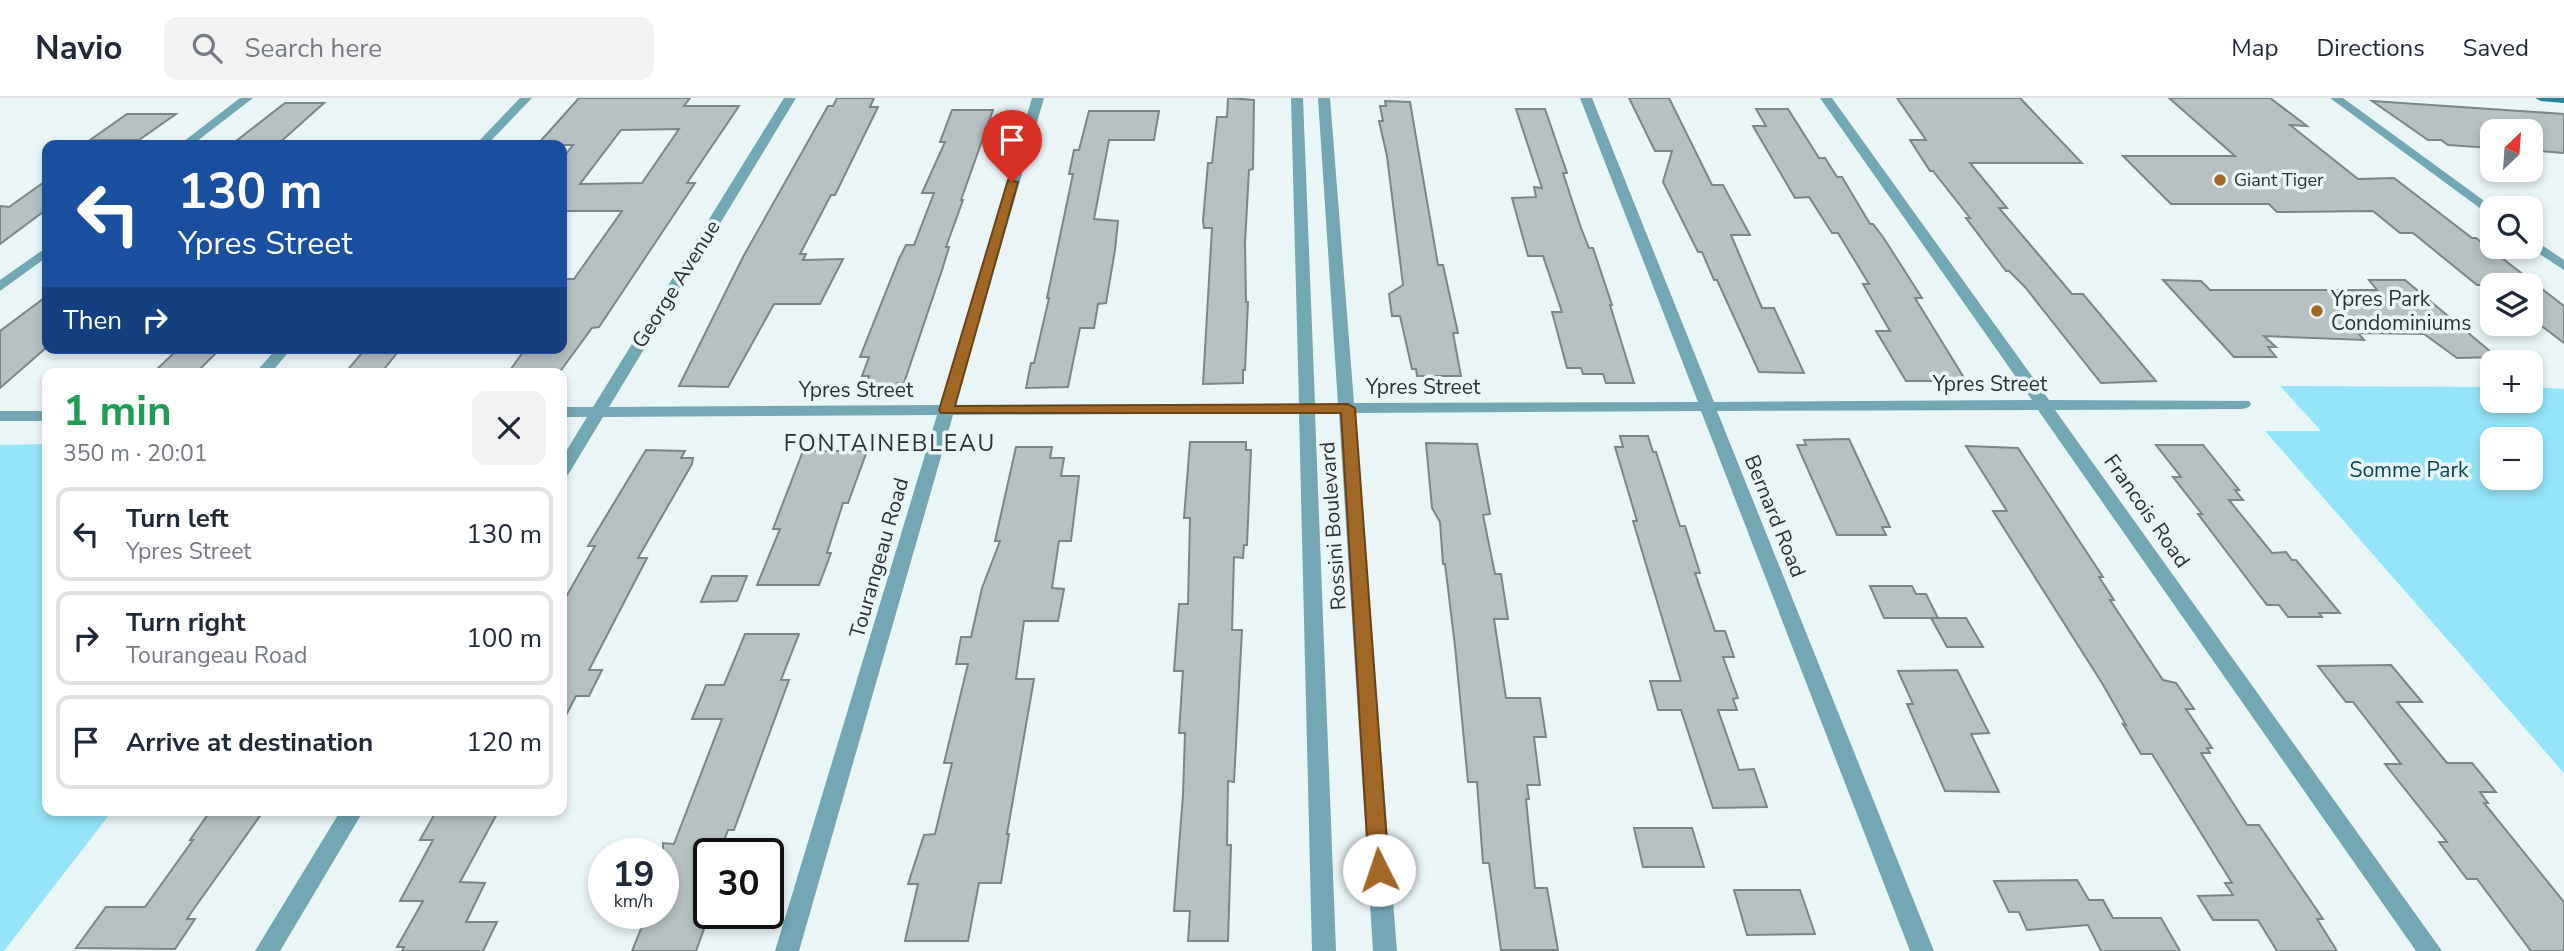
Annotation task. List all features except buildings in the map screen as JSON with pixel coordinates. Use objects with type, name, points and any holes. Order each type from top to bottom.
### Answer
[{"type":"main road","points":[[2541,98],[2564,100]]},
{"type":"street","points":[[192,140],[247,98]]},
{"type":"street","points":[[486,140],[526,98]]},
{"type":"street","name":"George Avenue","points":[[567,463],[790,98]]},
{"type":"street","name":"Tourangeau Road","points":[[787,951],[1038,98]]},
{"type":"street","name":"Rossini Boulevard","points":[[1297,98],[1324,951]]},
{"type":"street","name":"Rossini Boulevard","points":[[1324,98],[1385,951]]},
{"type":"street","name":"Bernard Road","points":[[1586,98],[1922,951]]},
{"type":"street","name":"Francois Road","points":[[1826,98],[2430,951]]},
{"type":"street","points":[[2336,98],[2480,204]]},
{"type":"street","points":[[2543,251],[2564,266]]},
{"type":"street","points":[[0,287],[42,255]]},
{"type":"street","points":[[267,368],[279,354]]},
{"type":"street","name":"Ypres Street","points":[[567,412],[2243,404]]},
{"type":"street","points":[[0,416],[42,416]]},
{"type":"street","points":[[267,951],[350,816]]},
{"type":"green space","name":"Somme Park","points":[[2280,386],[2480,387],[2480,413],[2543,413],[2543,388],[2564,389],[2564,773],[2265,431],[2321,431]]},
{"type":"green space","points":[[42,444],[42,816],[108,816],[4,951],[0,951],[0,445]]},
{"type":"place","name":"Giant Tiger","points":[[2220,180]]},
{"type":"place","name":"Ypres Park Condominiums","points":[[2317,311]]},
{"type":"district","name":"FONTAINEBLEAU","points":[[890,443]]},
{"type":"route","points":[[1012,182],[946,410],[1348,408],[1379,870]]}]
